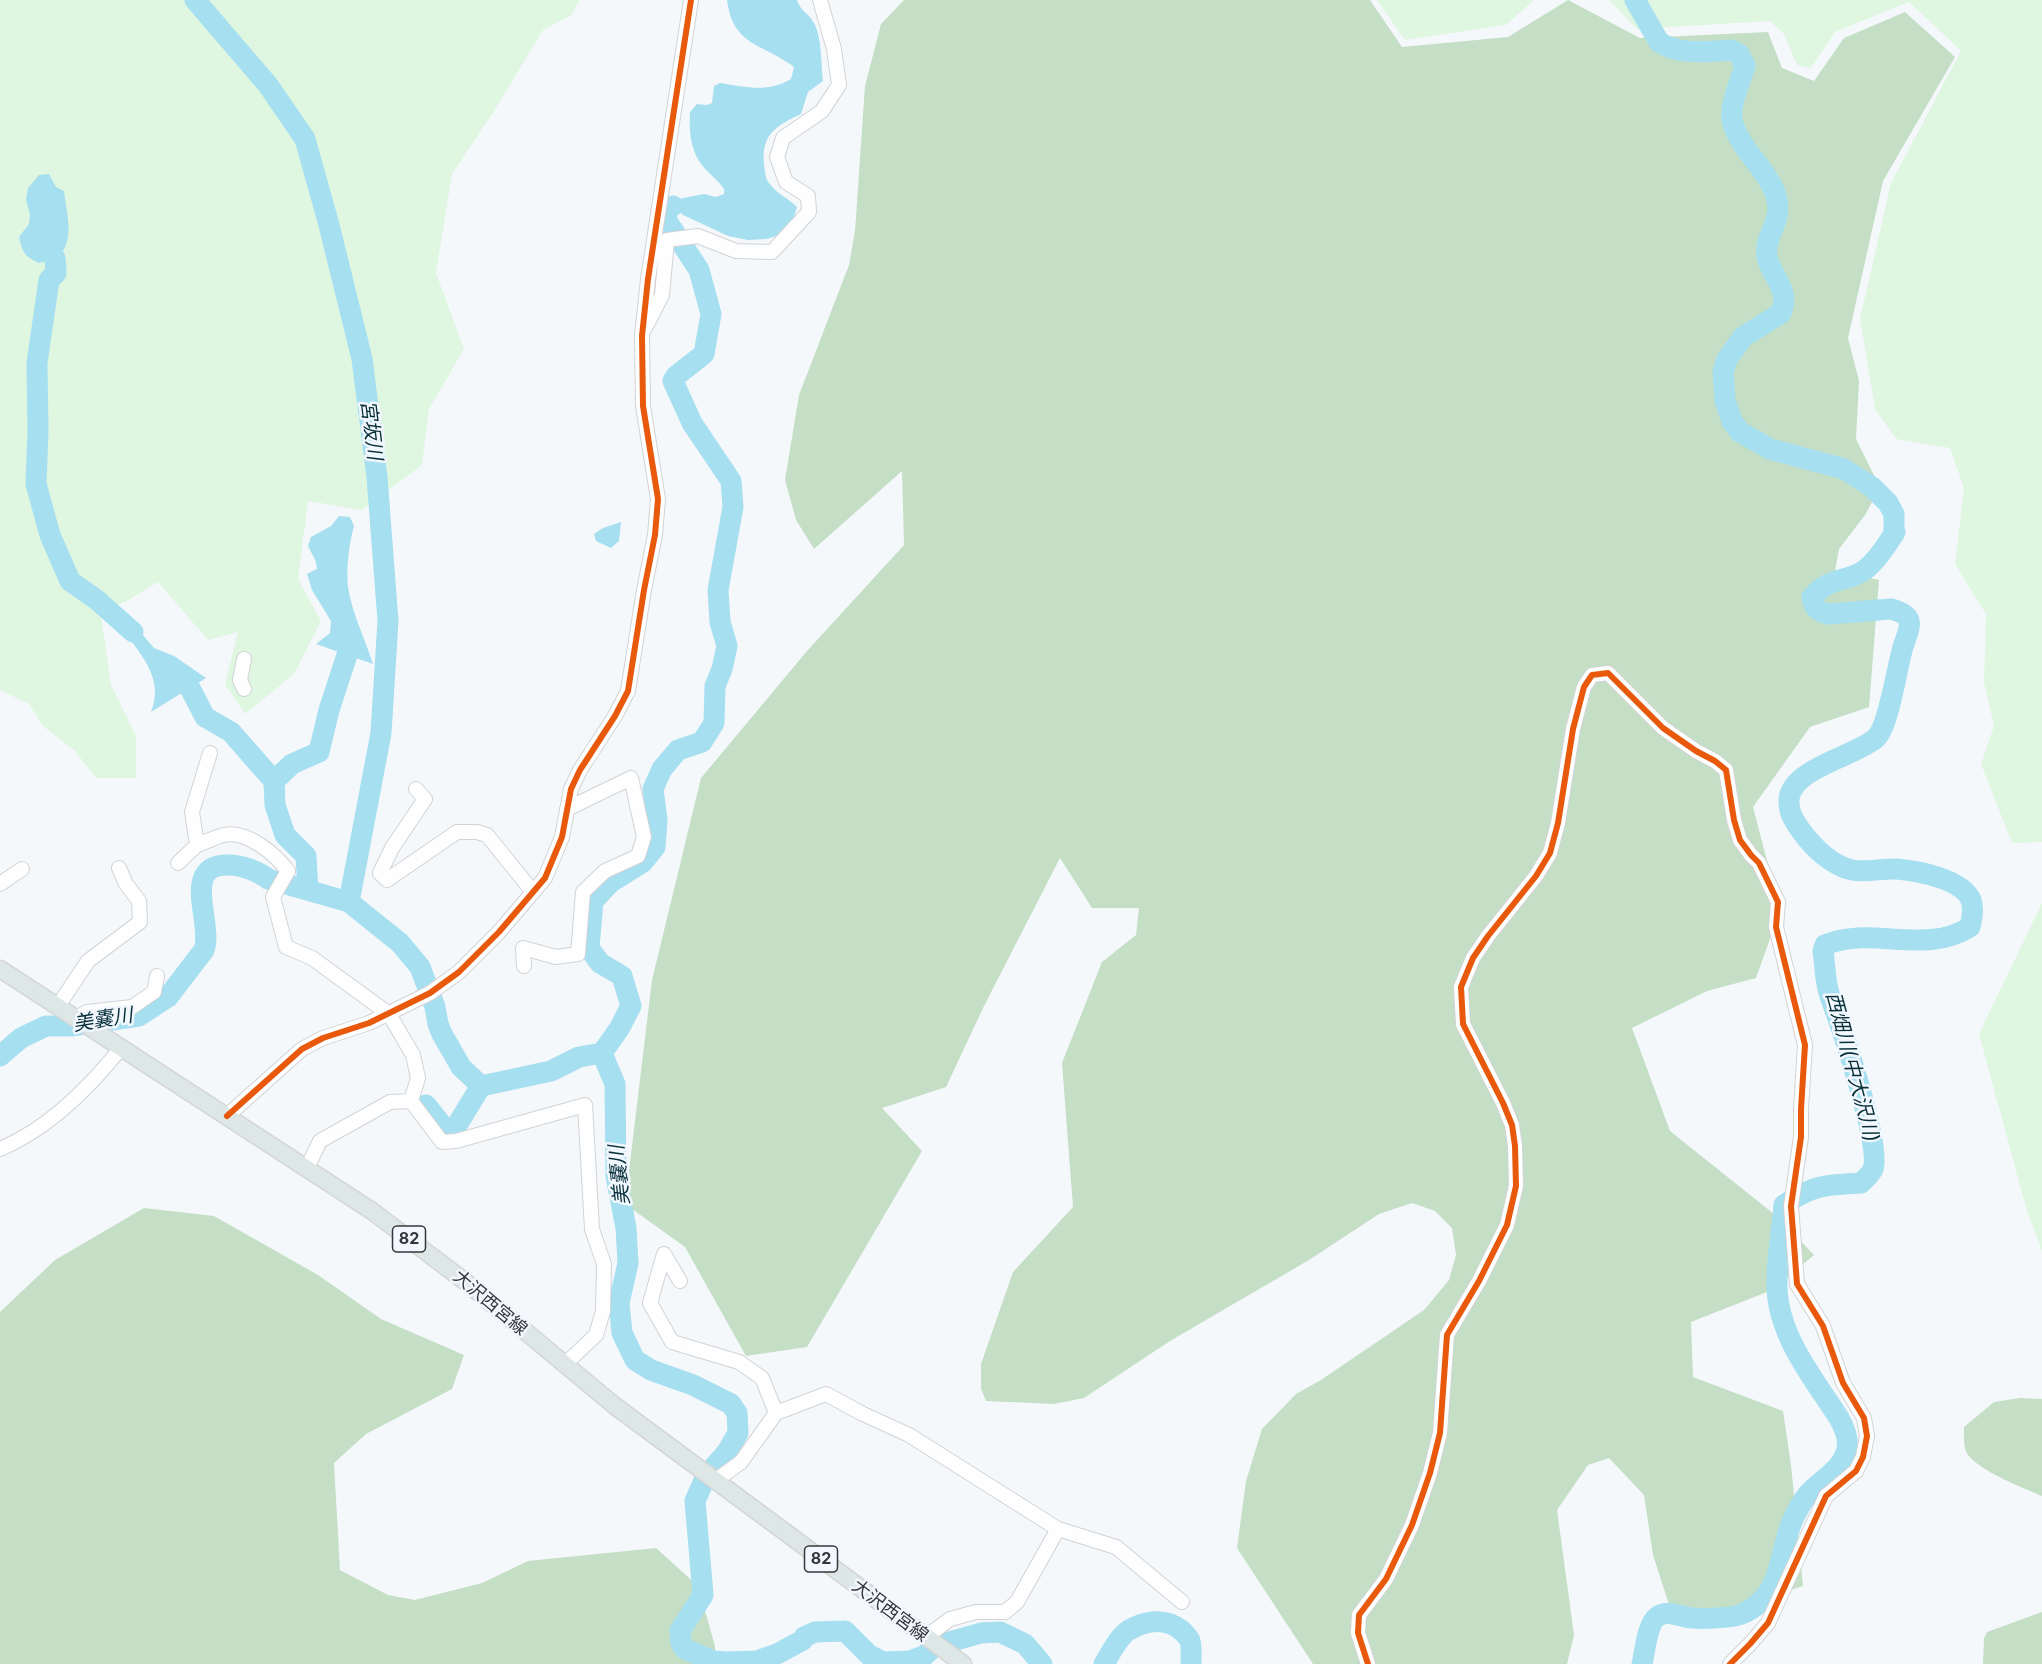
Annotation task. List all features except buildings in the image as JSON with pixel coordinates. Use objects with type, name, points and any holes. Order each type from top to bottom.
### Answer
[{"type":"main road","name":"大沢西宮線","points":[[0,969],[372,1210],[467,1283],[615,1406],[963,1664]]},
{"type":"street","points":[[227,1116],[302,1049],[323,1038],[369,1023],[430,993],[459,972],[499,932],[545,878],[562,837],[571,789],[628,691],[655,535],[658,499],[643,406],[642,336],[648,279],[691,0]]},
{"type":"street","points":[[642,336],[662,295],[667,240],[698,236],[736,251],[772,252],[809,212],[808,196],[786,182],[777,157],[783,138],[822,111],[839,85],[834,49],[820,0]]},
{"type":"street","points":[[244,660],[240,680],[244,689]]},
{"type":"street","points":[[1368,1664],[1359,1633],[1359,1615],[1386,1579],[1412,1525],[1430,1473],[1440,1433],[1447,1335],[1479,1281],[1507,1225],[1516,1186],[1512,1125],[1463,1024],[1461,987],[1473,958],[1536,876],[1550,853],[1558,823],[1573,729],[1584,687],[1592,675],[1608,673],[1663,728],[1715,761],[1726,771],[1734,820],[1740,840],[1763,869],[1778,902],[1776,927],[1805,1044],[1801,1109],[1802,1137],[1791,1206],[1797,1284],[1822,1326],[1843,1383],[1864,1418],[1867,1436],[1863,1457],[1856,1471],[1826,1496],[1768,1623],[1730,1664]]},
{"type":"street","points":[[197,845],[192,812],[210,753]]},
{"type":"street","points":[[524,966],[523,948],[556,957],[578,954],[583,892],[605,871],[638,856],[644,837],[631,778],[567,809]]},
{"type":"street","points":[[416,789],[425,799],[392,848],[380,873],[387,880],[458,832],[477,832],[487,835],[533,892]]},
{"type":"street","points":[[178,863],[197,845],[226,835],[250,839],[279,859],[288,871],[273,897],[286,947],[312,958],[364,994],[388,1014],[413,1055],[418,1078],[411,1101]]},
{"type":"street","points":[[58,1006],[87,961],[140,922],[139,901],[126,884],[119,868]]},
{"type":"street","points":[[0,884],[22,869]]},
{"type":"street","points":[[76,1018],[87,1012],[132,1007],[154,992],[157,976]]},
{"type":"street","points":[[0,1149],[35,1131],[66,1105],[121,1048]]},
{"type":"street","points":[[307,1168],[320,1141],[390,1102],[411,1101]]},
{"type":"street","points":[[411,1101],[442,1142],[456,1141],[585,1105],[592,1229],[604,1264],[603,1311],[596,1335],[564,1365]]},
{"type":"street","points":[[680,1281],[664,1254],[650,1303],[672,1342],[739,1362],[762,1378],[776,1413]]},
{"type":"street","points":[[709,1476],[741,1462],[776,1413],[826,1394],[909,1435],[1059,1529],[1116,1547],[1182,1602]]},
{"type":"street","points":[[928,1639],[950,1619],[976,1612],[1005,1612],[1017,1602],[1059,1529]]},
{"type":"green space","points":[[0,0],[579,0],[572,15],[543,30],[496,108],[452,174],[436,273],[464,349],[429,409],[422,465],[362,510],[308,501],[298,579],[321,621],[294,674],[245,714],[225,684],[238,632],[208,640],[158,582],[125,602],[100,609],[111,685],[136,736],[136,778],[96,778],[75,751],[43,726],[29,704],[0,690]]},
{"type":"green space","points":[[904,0],[1370,0],[1402,47],[1508,37],[1568,0],[1640,38],[1768,32],[1782,68],[1814,81],[1844,38],[1905,12],[1955,57],[1883,181],[1848,338],[1859,381],[1856,439],[1880,487],[1865,515],[1839,549],[1835,571],[1879,580],[1869,707],[1810,727],[1753,807],[1780,911],[1756,978],[1707,991],[1632,1028],[1670,1131],[1779,1218],[1814,1255],[1772,1290],[1691,1322],[1693,1377],[1783,1411],[1791,1465],[1803,1586],[1727,1611],[1672,1614],[1653,1555],[1644,1495],[1609,1458],[1588,1465],[1557,1510],[1574,1635],[1567,1664],[1313,1664],[1237,1548],[1246,1481],[1262,1429],[1296,1394],[1321,1380],[1424,1310],[1449,1280],[1456,1255],[1452,1228],[1435,1211],[1412,1203],[1379,1214],[1309,1260],[1170,1341],[1084,1398],[1054,1404],[986,1401],[981,1389],[981,1364],[1013,1272],[1073,1207],[1062,1063],[1102,962],[1136,935],[1139,908],[1092,908],[1060,858],[984,1006],[946,1087],[882,1108],[922,1151],[807,1347],[746,1356],[685,1247],[625,1204],[652,980],[701,778],[807,651],[904,545],[902,471],[814,549],[796,520],[785,480],[799,395],[849,265],[855,231],[865,86],[881,24]]},
{"type":"green space","points":[[1377,0],[1534,0],[1506,25],[1405,40]]},
{"type":"green space","points":[[1607,0],[2042,0],[2042,842],[2012,843],[1981,764],[1994,726],[1984,682],[1986,614],[1955,564],[1964,488],[1950,448],[1896,439],[1875,409],[1860,319],[1891,183],[1961,51],[1909,2],[1835,32],[1811,68],[1797,65],[1784,34],[1770,21],[1637,29]]},
{"type":"green space","points":[[2042,903],[2042,1251],[2027,1211],[1979,1034]]},
{"type":"green space","points":[[144,1208],[214,1216],[318,1275],[381,1319],[464,1355],[452,1389],[366,1434],[334,1463],[340,1570],[388,1595],[415,1600],[482,1583],[528,1561],[656,1548],[698,1586],[715,1646],[716,1664],[0,1664],[0,1312],[55,1260]]},
{"type":"green space","points":[[2020,1398],[2042,1399],[2042,1496],[1982,1467],[1968,1455],[1965,1449],[1964,1427],[1994,1402]]},
{"type":"green space","points":[[2042,1612],[2042,1664],[1983,1664],[1984,1638],[1987,1632]]},
{"type":"water","points":[[727,0],[797,0],[814,23],[820,43],[823,81],[808,92],[801,114],[772,132],[765,146],[764,165],[768,181],[775,190],[797,207],[793,221],[779,235],[767,239],[748,240],[728,236],[683,215],[673,206],[673,200],[704,194],[716,197],[724,194],[722,186],[701,164],[692,146],[690,112],[697,104],[712,103],[714,86],[720,83],[765,87],[791,79],[794,67],[743,36],[730,15]]},
{"type":"water","points":[[49,174],[56,187],[64,191],[68,235],[64,250],[58,256],[39,263],[25,253],[19,237],[29,224],[30,215],[26,199],[28,188],[39,175]]},
{"type":"water","points":[[339,516],[350,517],[354,526],[348,556],[348,587],[373,664],[316,644],[330,633],[331,621],[312,590],[307,574],[317,569],[308,546],[311,537],[331,526]]},
{"type":"water","points":[[621,522],[619,541],[611,548],[596,541],[594,534],[603,528]]},
{"type":"water","points":[[133,632],[142,634],[154,648],[174,656],[206,678],[151,712],[155,691],[154,681],[147,664],[129,638]]},
{"type":"waterway","name":"宮坂川","points":[[195,0],[268,85],[305,139],[362,359],[377,477],[388,621],[381,733],[349,902]]},
{"type":"waterway","name":"西畑川(中大沢川)","points":[[1635,0],[1659,42],[1685,51],[1732,50],[1739,54],[1745,66],[1733,103],[1733,124],[1741,141],[1768,179],[1776,195],[1777,216],[1768,242],[1767,257],[1782,290],[1783,305],[1781,313],[1743,337],[1727,359],[1723,372],[1725,401],[1732,421],[1740,432],[1770,449],[1844,469],[1872,487],[1888,503],[1894,514],[1894,534],[1895,532],[1892,537],[1889,542],[1882,552],[1870,565],[1853,576],[1826,585],[1812,597],[1817,608],[1828,614],[1891,609],[1905,615],[1908,619],[1909,628],[1885,721],[1876,738],[1867,745],[1826,764],[1801,779],[1793,788],[1789,799],[1791,812],[1796,824],[1812,844],[1837,864],[1857,871],[1897,869],[1939,877],[1966,893],[1971,900],[1973,910],[1970,927],[1953,935],[1916,940],[1861,938],[1825,945],[1823,951],[1828,991],[1866,1111],[1874,1156],[1873,1169],[1861,1183],[1812,1189],[1784,1205],[1777,1287],[1779,1305],[1790,1340],[1841,1422],[1847,1437],[1847,1449],[1842,1462],[1809,1493],[1794,1517],[1778,1572],[1766,1596],[1756,1606],[1742,1614],[1732,1616],[1697,1618],[1665,1614],[1657,1617],[1651,1626],[1642,1664]]},
{"type":"waterway","points":[[602,1053],[619,1029],[631,1006],[622,976],[600,963],[589,948],[593,901],[611,882],[643,862],[655,847],[657,820],[653,789],[662,769],[678,750],[702,742],[714,723],[715,686],[722,669],[727,646],[720,622],[718,590],[733,507],[731,481],[692,423],[673,381],[676,376],[704,354],[711,314],[699,270],[667,221],[666,209],[673,206]]},
{"type":"waterway","points":[[55,258],[56,273],[49,280],[37,363],[36,484],[50,535],[70,581],[97,600],[133,632]]},
{"type":"waterway","points":[[274,781],[292,764],[319,752],[329,710],[347,655]]},
{"type":"waterway","points":[[190,688],[205,717],[231,732],[274,781],[275,805],[285,835],[306,856],[308,890]]},
{"type":"waterway","name":"美嚢川","points":[[0,1056],[21,1038],[46,1026],[71,1026],[139,1016],[168,997],[204,950],[206,939],[202,885],[205,874],[214,867],[229,865],[244,867],[268,879],[349,902],[400,943],[420,967],[442,1034],[461,1067],[481,1086],[551,1071],[579,1057],[602,1053],[615,1084],[616,1176],[626,1228],[628,1263],[619,1303],[622,1333],[635,1360],[651,1370],[693,1385],[731,1404],[737,1413],[738,1433],[727,1452],[706,1476],[695,1501],[703,1595],[680,1631],[681,1643],[685,1649],[713,1661],[757,1661],[777,1654],[815,1632],[845,1631],[869,1655],[883,1662],[910,1661],[924,1656],[935,1646],[981,1633],[1000,1632],[1025,1644],[1042,1664]]},
{"type":"waterway","points":[[426,1105],[446,1130],[454,1130],[481,1086]]},
{"type":"waterway","name":"美嚢川","points":[[1104,1664],[1125,1633],[1142,1624],[1155,1622],[1175,1626],[1187,1636],[1191,1643],[1191,1664]]},
{"type":"cycle path","points":[[227,1116],[302,1049],[323,1038],[369,1023],[430,993],[459,972],[499,932],[545,878],[562,837],[571,789],[628,691],[655,535],[658,499],[643,406],[642,336],[648,279],[691,0]]},
{"type":"cycle path","points":[[1368,1664],[1358,1633],[1359,1615],[1386,1579],[1412,1525],[1430,1473],[1440,1433],[1447,1335],[1479,1281],[1507,1225],[1516,1186],[1512,1125],[1463,1024],[1461,987],[1473,958],[1536,876],[1550,853],[1558,823],[1573,729],[1584,687],[1592,675],[1608,673],[1663,728],[1726,770],[1734,820],[1740,840],[1759,863],[1778,902],[1776,927],[1805,1045],[1801,1137],[1791,1206],[1797,1284],[1823,1326],[1843,1383],[1864,1418],[1867,1436],[1863,1457],[1856,1471],[1826,1496],[1768,1623],[1730,1664]]}]
